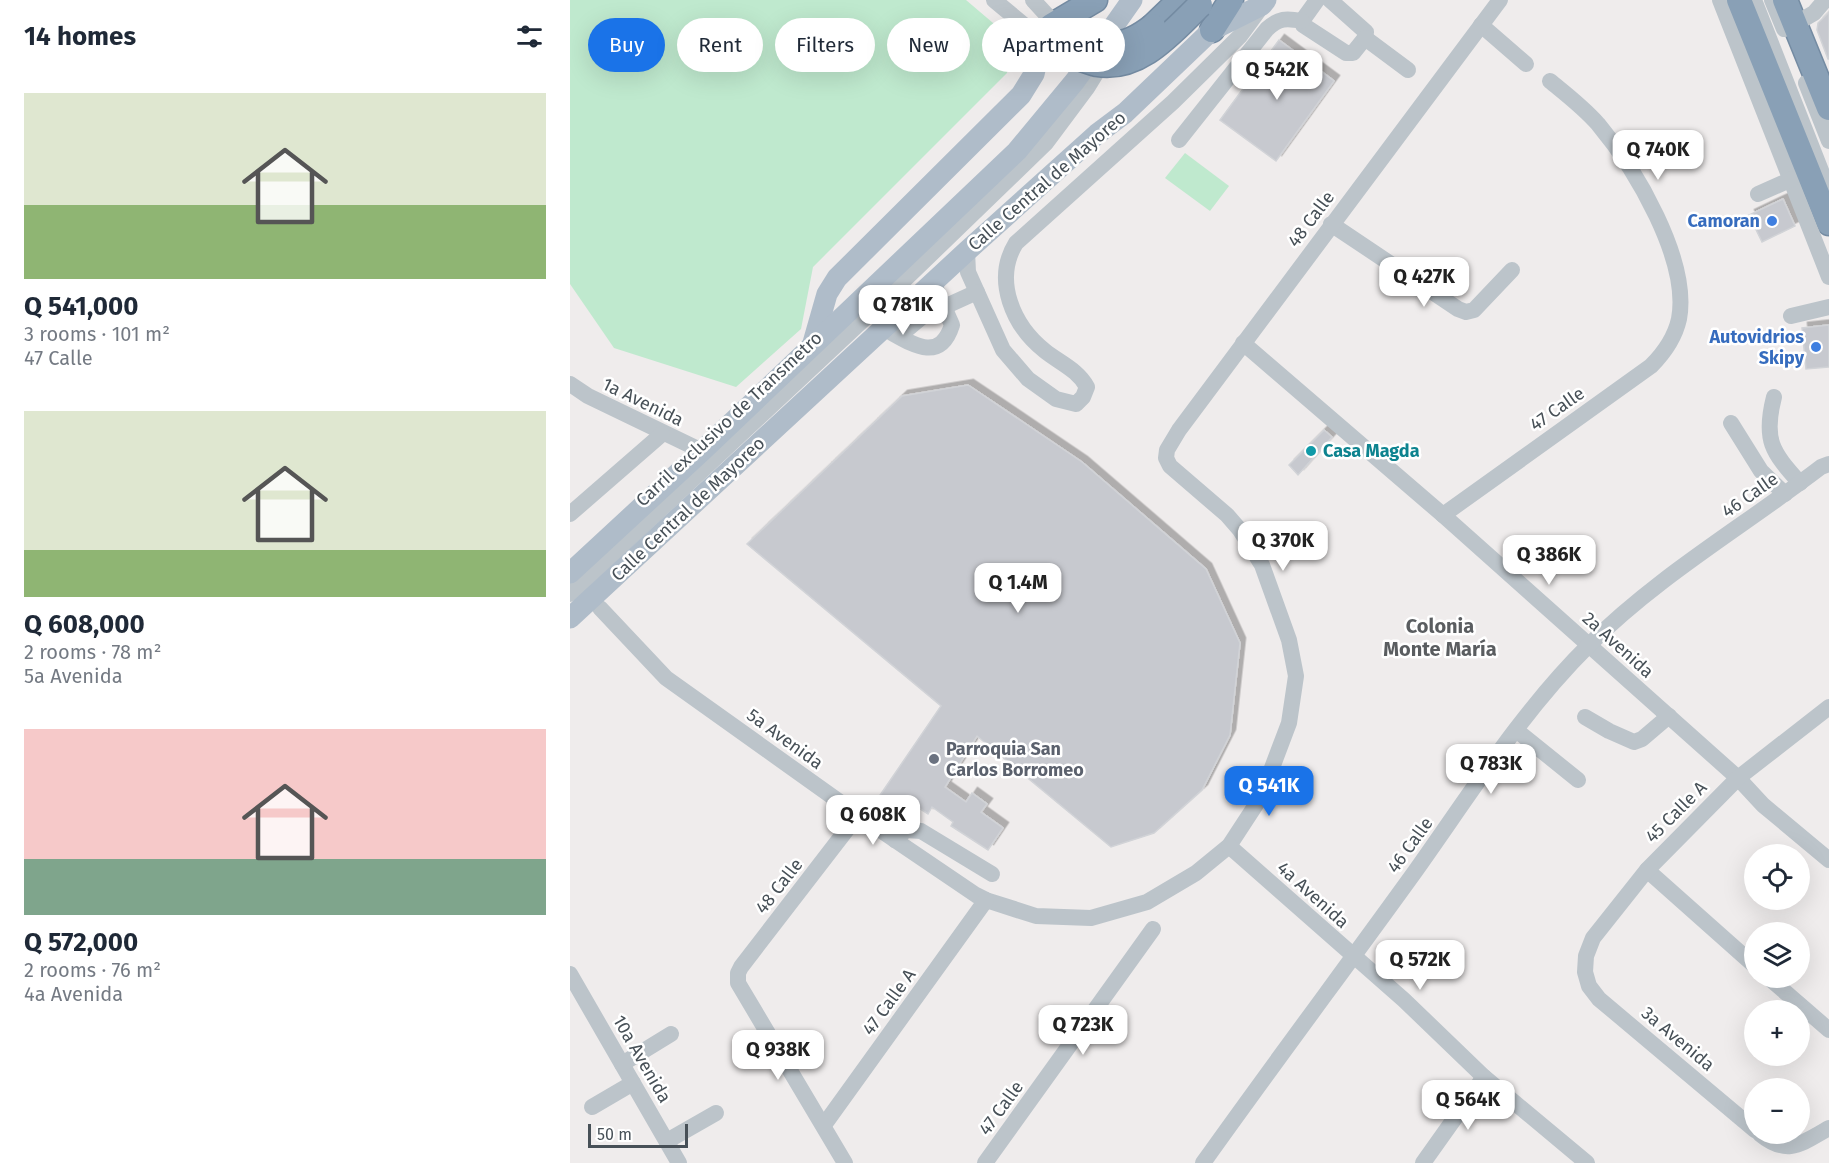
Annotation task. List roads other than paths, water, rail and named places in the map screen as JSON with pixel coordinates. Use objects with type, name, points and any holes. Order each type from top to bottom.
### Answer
[{"type":"highway","points":[[1075,18],[1095,0]]},
{"type":"highway","points":[[1212,30],[1231,0]]},
{"type":"highway","points":[[1739,0],[1829,223]]},
{"type":"highway","points":[[1785,0],[1828,101]]},
{"type":"highway","points":[[1125,62],[1153,48],[1196,2]]},
{"type":"highway","points":[[1125,42],[1196,2]]},
{"type":"main road","name":"Calle Central de Mayoreo","points":[[570,618],[891,332],[940,296],[967,251],[1097,134],[1125,113],[1212,30],[1264,2]]},
{"type":"main road","name":"Calle Central de Mayoreo","points":[[570,573],[702,451],[1017,151],[1131,9]]},
{"type":"main road","points":[[812,346],[831,286],[1021,95],[1035,72]]},
{"type":"street","points":[[994,0],[1024,18]]},
{"type":"street","points":[[1033,0],[1044,18]]},
{"type":"street","points":[[1131,9],[1144,0]]},
{"type":"street","points":[[1302,21],[1317,0]]},
{"type":"street","points":[[1302,21],[1303,26],[1346,53],[1353,53],[1365,38],[1366,32],[1330,0]]},
{"type":"street","name":"48 Calle","points":[[1229,846],[1261,796],[1290,723],[1296,675],[1289,640],[1262,565],[1253,548],[1233,523],[1170,466],[1166,458],[1167,450],[1179,430],[1331,224],[1500,0]]},
{"type":"street","points":[[1720,0],[1829,277]]},
{"type":"street","points":[[1754,0],[1829,191]]},
{"type":"street","points":[[1772,0],[1829,141]]},
{"type":"street","points":[[1795,24],[1814,13],[1825,0]]},
{"type":"street","points":[[967,251],[968,272],[1003,350],[1028,379],[1056,399],[1076,404],[1083,397],[1087,387],[1081,376],[1044,350],[1018,322],[1006,288],[1009,255],[1016,243],[1173,102],[1240,36],[1264,2]]},
{"type":"street","name":"Carril exclusivo de Transmetro","points":[[570,594],[970,218],[1046,143],[1087,88],[1131,9]]},
{"type":"street","points":[[1179,140],[1267,29],[1277,20],[1287,18],[1302,21]]},
{"type":"street","points":[[1480,25],[1526,64]]},
{"type":"street","points":[[1365,38],[1408,70]]},
{"type":"street","name":"47 Calle","points":[[1443,514],[1651,366],[1673,336],[1678,321],[1679,279],[1670,248],[1645,194],[1621,155],[1598,124],[1572,98],[1550,81]]},
{"type":"street","points":[[1758,194],[1792,179]]},
{"type":"street","points":[[1331,224],[1458,309],[1466,312],[1474,310],[1512,270]]},
{"type":"street","points":[[891,332],[925,349],[934,348],[948,335],[951,325],[940,296],[977,292]]},
{"type":"street","points":[[1791,316],[1829,308]]},
{"type":"street","name":"2a Avenida","points":[[1243,343],[1443,514],[1738,778],[1763,805],[1829,860]]},
{"type":"street","name":"1a Avenida","points":[[570,384],[588,396],[662,434],[702,451]]},
{"type":"street","points":[[1774,397],[1769,416],[1772,447],[1778,458],[1800,483]]},
{"type":"street","points":[[1731,423],[1761,471],[1785,494]]},
{"type":"street","points":[[570,514],[662,434]]},
{"type":"street","name":"46 Calle","points":[[1203,1163],[1516,730],[1551,687],[1589,645],[1632,606],[1826,462]]},
{"type":"street","name":"5a Avenida","points":[[600,608],[666,678],[858,815],[986,900],[1036,916],[1091,918],[1147,902],[1196,873],[1229,846]]},
{"type":"street","name":"45 Calle A","points":[[1585,972],[1586,956],[1593,938],[1647,870],[1738,778],[1829,707]]},
{"type":"street","points":[[1585,717],[1609,732],[1634,742],[1642,739],[1669,716]]},
{"type":"street","points":[[1516,730],[1578,780]]},
{"type":"street","name":"48 Calle","points":[[824,1125],[738,983],[741,967],[858,815]]},
{"type":"street","points":[[895,840],[906,830],[921,831],[992,874]]},
{"type":"street","name":"4a Avenida","points":[[1229,846],[1404,1000],[1484,1077],[1587,1163]]},
{"type":"street","points":[[1647,870],[1744,956]]},
{"type":"street","name":"47 Calle A","points":[[824,1125],[986,900]]},
{"type":"street","name":"47 Calle","points":[[985,1163],[1153,929]]},
{"type":"street","name":"3a Avenida","points":[[1585,972],[1589,986],[1599,999],[1744,1121]]},
{"type":"street","name":"10a Avenida","points":[[570,974],[677,1162]]},
{"type":"street","points":[[1781,988],[1829,1030]]},
{"type":"street","points":[[622,1064],[671,1034]]},
{"type":"street","points":[[1423,1163],[1484,1077]]},
{"type":"street","points":[[592,1107],[633,1083]]},
{"type":"street","points":[[667,1141],[716,1113]]},
{"type":"street","points":[[824,1125],[845,1163]]},
{"type":"street","points":[[1810,1138],[1829,1128]]},
{"type":"street","points":[[1774,1144],[1790,1147],[1800,1144]]},
{"type":"place","name":"Camoran","points":[[1772,221]]},
{"type":"place","name":"Autovidrios Skipy","points":[[1816,347]]},
{"type":"place","name":"Casa Magda","points":[[1311,451]]},
{"type":"place","name":"Parroquia San Carlos Borromeo","points":[[934,759]]},
{"type":"district","name":"Colonia Monte María","points":[[1440,638]]}]
